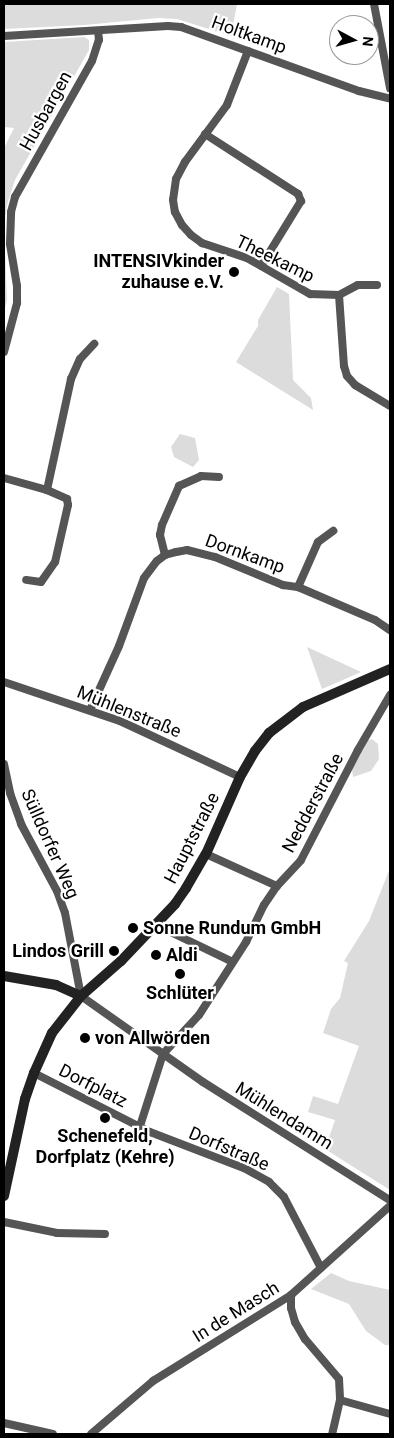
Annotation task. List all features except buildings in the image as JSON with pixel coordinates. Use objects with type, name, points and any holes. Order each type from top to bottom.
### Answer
[{"type":"main road","name":"Hauptstraße","points":[[4,1196],[9,1156],[34,1073],[52,1033],[81,996],[121,961],[156,925],[186,888],[206,854],[240,777],[269,733],[303,707],[390,669]]},
{"type":"main road","points":[[4,976],[56,985],[81,996]]},
{"type":"street","points":[[374,4],[390,88]]},
{"type":"street","name":"Holtkamp","points":[[4,36],[168,26],[181,27],[359,91],[390,99]]},
{"type":"street","name":"Husbargen","points":[[4,352],[17,303],[17,286],[10,228],[15,197],[92,61],[98,45],[98,31]]},
{"type":"street","name":"Theekamp","points":[[248,51],[232,95],[185,162],[176,179],[173,200],[175,212],[190,235],[202,243],[240,255],[310,294],[339,295],[358,285],[377,285]]},
{"type":"street","points":[[205,134],[298,194],[301,201],[261,266]]},
{"type":"street","points":[[339,295],[344,366],[347,376],[355,385],[390,406]]},
{"type":"street","points":[[47,490],[71,379],[80,359],[94,344]]},
{"type":"street","points":[[90,710],[119,646],[138,589],[149,569],[165,555],[160,536],[162,525],[180,486],[201,476],[219,477]]},
{"type":"street","points":[[4,478],[47,490],[67,499],[68,505],[55,562],[41,582],[26,580]]},
{"type":"street","points":[[298,587],[318,542],[333,531]]},
{"type":"street","name":"Dornkamp","points":[[165,555],[187,550],[200,552],[283,585],[298,587],[375,620],[390,630]]},
{"type":"street","name":"Mühlenstraße","points":[[4,682],[129,725],[240,777]]},
{"type":"street","name":"Nedderstraße","points":[[140,1126],[163,1054],[199,1015],[233,962],[264,905],[277,886],[301,860],[354,758],[390,695]]},
{"type":"street","name":"Sülldorfer Weg","points":[[4,764],[10,793],[21,824],[57,891],[65,913],[81,996]]},
{"type":"street","points":[[206,854],[277,886]]},
{"type":"street","points":[[156,925],[233,962]]},
{"type":"street","name":"Mühlendamm","points":[[81,996],[203,1082],[390,1200]]},
{"type":"street","name":"Dorfplatz","points":[[34,1073],[140,1126]]},
{"type":"street","name":"Dorfstraße","points":[[140,1126],[250,1171],[269,1182],[284,1197],[322,1268]]},
{"type":"street","name":"In de Masch","points":[[91,1434],[153,1381],[291,1295],[390,1206]]},
{"type":"street","points":[[4,1222],[57,1233],[105,1234]]},
{"type":"street","points":[[291,1295],[291,1308],[295,1322],[304,1339],[339,1379],[340,1400],[332,1434]]},
{"type":"street","points":[[340,1400],[390,1414]]},
{"type":"street","points":[[4,1422],[54,1434]]},
{"type":"shaded area","points":[[4,4],[237,4],[231,36],[177,19],[158,18],[84,25],[4,29]]},
{"type":"shaded area","points":[[84,37],[89,40],[89,50],[15,180],[7,205],[4,227],[4,148],[14,128],[4,127],[4,42]]},
{"type":"shaded area","points":[[4,227],[7,300],[4,312]]},
{"type":"shaded area","points":[[277,287],[289,294],[293,380],[311,398],[313,410],[236,362],[258,326],[258,320]]},
{"type":"shaded area","points":[[180,434],[195,438],[199,460],[193,467],[174,457],[171,447]]},
{"type":"shaded area","points":[[307,647],[361,672],[322,689]]},
{"type":"shaded area","points":[[372,739],[378,744],[379,759],[371,771],[353,777],[352,769],[367,741]]},
{"type":"shaded area","points":[[390,868],[390,1190],[325,1149],[335,1120],[308,1112],[313,1096],[338,1104],[359,1046],[323,1033],[331,1009],[340,998],[348,963],[344,961],[369,921]]},
{"type":"shaded area","points":[[331,1273],[349,1281],[390,1290],[390,1345],[385,1345],[366,1331],[349,1304],[311,1289]]},
{"type":"place","name":"INTENSIVkinder zuhause e.V.","points":[[234,272]]},
{"type":"place","name":"Sonne Rundum GmbH","points":[[133,928]]},
{"type":"place","name":"Lindos Grill","points":[[114,951]]},
{"type":"place","name":"Aldi","points":[[156,955]]},
{"type":"place","name":"Schlüter","points":[[180,974]]},
{"type":"place","name":"von Allwörden","points":[[85,1038]]},
{"type":"place","name":"Schenefeld, Dorfplatz (Kehre)","points":[[105,1118]]}]
